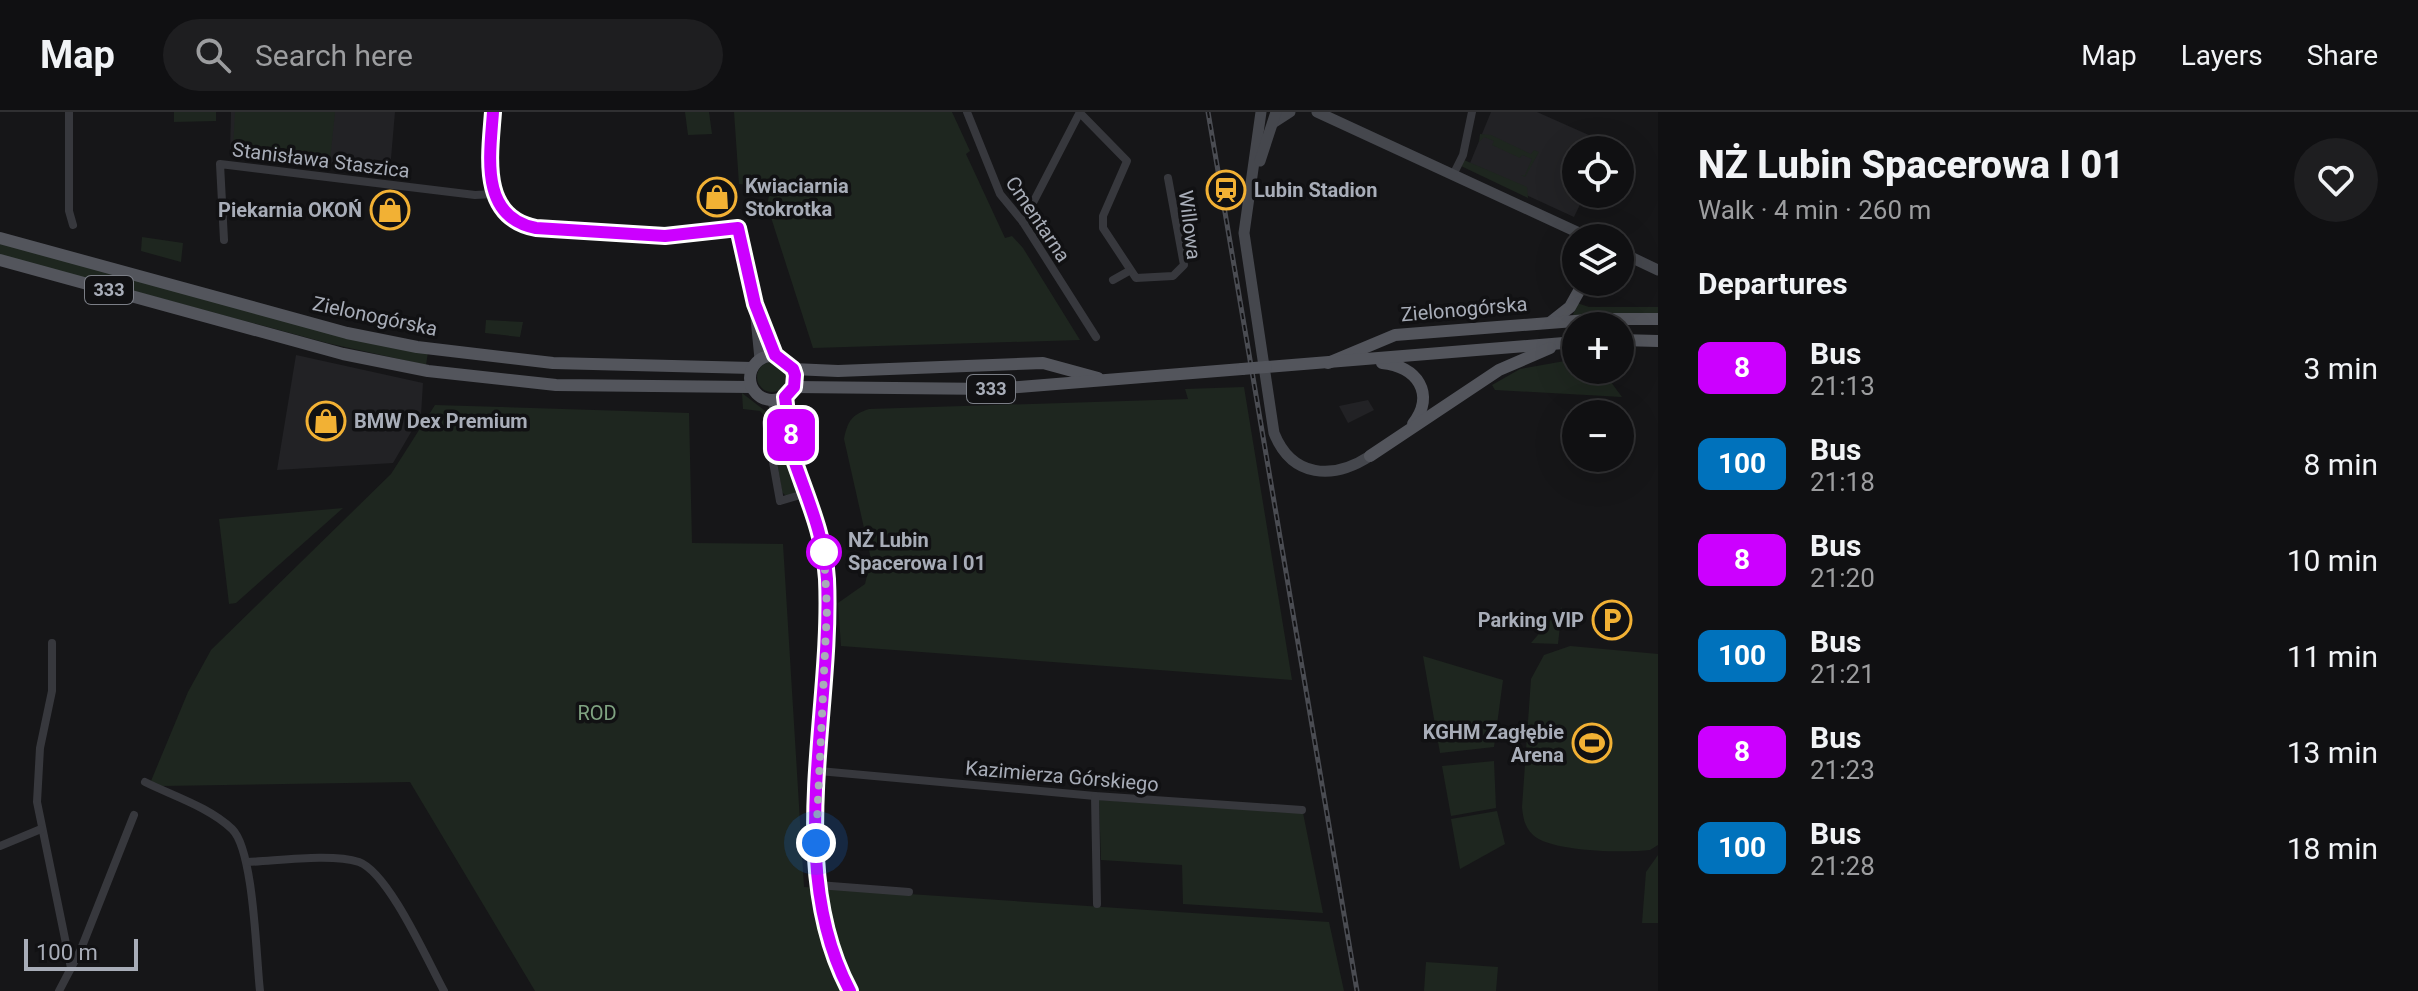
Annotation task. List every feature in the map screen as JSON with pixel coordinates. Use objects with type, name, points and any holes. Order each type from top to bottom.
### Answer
[{"type":"main road","name":"Zielonogórska","points":[[0,238],[347,333],[417,347],[553,363],[756,363]]},
{"type":"main road","name":"Zielonogórska","points":[[0,260],[343,354],[428,371],[556,385],[751,387]]},
{"type":"main road","points":[[1550,322],[1570,307],[1576,296]]},
{"type":"main road","name":"Zielonogórska","points":[[1328,363],[1395,335],[1550,322],[1658,319]]},
{"type":"main road","points":[[1634,340],[1658,341]]},
{"type":"main road","name":"Zielonogórska","points":[[790,392],[972,390],[1562,344]]},
{"type":"main road","points":[[1370,456],[1501,369],[1562,346]]},
{"type":"main road","points":[[775,355],[793,369],[790,392]]},
{"type":"main road","name":"333","points":[[756,363],[775,355]]},
{"type":"main road","points":[[1351,361],[1393,364],[1418,379],[1424,394],[1423,406],[1406,432]]},
{"type":"main road","points":[[756,363],[751,387],[771,401]]},
{"type":"main road","name":"Zielonogórska","points":[[793,369],[838,371],[1043,363],[1105,380]]},
{"type":"main road","name":"333","points":[[771,401],[790,392]]},
{"type":"street","points":[[69,112],[69,211],[73,225]]},
{"type":"street","points":[[493,112],[489,177],[494,194],[510,216],[536,228],[665,236],[738,228],[755,304],[775,355]]},
{"type":"street","name":"Cmentarna","points":[[967,112],[1000,194],[1023,222],[1096,337]]},
{"type":"street","points":[[1023,222],[1080,112],[1127,161],[1103,216],[1103,228],[1129,271],[1113,280]]},
{"type":"street","points":[[1260,112],[1244,243],[1276,438],[1293,461],[1318,472],[1343,470],[1370,456]]},
{"type":"street","points":[[1253,180],[1274,118],[1290,112]]},
{"type":"street","points":[[1317,112],[1562,225]]},
{"type":"street","points":[[1453,175],[1463,155],[1472,112]]},
{"type":"street","name":"Stanisława Staszica","points":[[224,240],[220,164],[475,195],[494,194]]},
{"type":"street","name":"Willowa","points":[[1129,271],[1136,278],[1173,276],[1184,265],[1168,178]]},
{"type":"street","points":[[1634,259],[1658,270]]},
{"type":"street","points":[[755,304],[756,363]]},
{"type":"street","points":[[790,392],[792,453]]},
{"type":"street","points":[[771,401],[819,530],[827,578],[818,885],[829,940],[850,991]]},
{"type":"street","points":[[766,423],[780,501],[807,493]]},
{"type":"street","points":[[52,643],[50,710],[37,771],[41,829],[54,873],[71,968]]},
{"type":"street","name":"Kazimierza Górskiego","points":[[819,771],[1095,796],[1302,810]]},
{"type":"street","points":[[145,782],[223,822],[239,838],[247,862],[260,991]]},
{"type":"street","points":[[1095,796],[1097,904]]},
{"type":"street","points":[[59,991],[134,815]]},
{"type":"street","points":[[0,846],[41,829]]},
{"type":"street","points":[[247,862],[343,859],[371,869],[386,888],[444,991]]},
{"type":"street","points":[[818,885],[909,892]]},
{"type":"shaded area","points":[[231,112],[395,112],[390,170],[230,153]]},
{"type":"shaded area","points":[[1491,112],[1537,112],[1591,136],[1562,136],[1562,208],[1578,208],[1574,217],[1468,168]]},
{"type":"shaded area","points":[[296,355],[423,383],[421,415],[393,463],[277,470]]},
{"type":"shaded area","points":[[1368,400],[1374,410],[1348,423],[1339,406]]},
{"type":"green space","points":[[174,112],[216,112],[216,121],[174,122]]},
{"type":"green space","points":[[235,112],[335,112],[330,160],[233,150]]},
{"type":"green space","points":[[685,112],[709,112],[712,134],[688,135]]},
{"type":"green space","points":[[734,112],[952,112],[970,151],[966,154],[1005,238],[1012,236],[1023,248],[1080,340],[813,348],[767,205],[771,187],[739,184]]},
{"type":"green space","points":[[1480,134],[1491,135],[1531,154],[1534,150],[1539,152],[1525,177],[1521,175],[1525,175],[1532,159],[1522,155],[1520,158],[1492,145],[1494,141],[1484,137],[1479,142]]},
{"type":"green space","points":[[1464,160],[1527,187],[1528,198],[1461,166]]},
{"type":"green space","points":[[142,237],[183,243],[181,262],[141,251]]},
{"type":"green space","points":[[0,240],[428,352],[426,365],[327,343],[0,255]]},
{"type":"green space","points":[[1577,303],[1589,307],[1658,307],[1658,313],[1574,312]]},
{"type":"green space","points":[[486,320],[523,322],[520,337],[485,333]]},
{"type":"green space","points":[[772,362],[782,367],[787,377],[782,387],[772,392],[762,387],[757,377],[762,367]]},
{"type":"green space","points":[[1562,362],[1562,384],[1612,384],[1622,397],[1495,390],[1492,385],[1520,369]]},
{"type":"green space","points":[[1244,387],[1292,680],[841,646],[838,603],[865,584],[871,559],[844,439],[849,423],[858,414],[869,409],[1188,399],[1185,389]]},
{"type":"green space","points":[[742,393],[768,413],[798,483],[795,494],[786,496],[782,492],[771,423],[760,411],[743,409]]},
{"type":"green space","name":"ROD","points":[[435,405],[689,413],[692,543],[783,544],[804,887],[1329,922],[1344,991],[535,991],[410,782],[162,786],[151,781],[188,692],[211,650],[391,474]]},
{"type":"green space","points":[[343,508],[236,603],[229,604],[219,519]]},
{"type":"green space","points":[[1562,607],[1558,644],[1531,643]]},
{"type":"green space","name":"KGHM Zagłębie Arena","points":[[1570,646],[1658,654],[1658,845],[1650,850],[1607,851],[1555,845],[1533,835],[1525,822],[1522,807],[1531,679],[1544,655]]},
{"type":"green space","points":[[1423,656],[1503,680],[1494,747],[1440,753]]},
{"type":"green space","points":[[1494,761],[1496,808],[1451,816],[1442,766]]},
{"type":"green space","points":[[1099,800],[1303,813],[1323,913],[1183,904],[1182,865],[1101,860]]},
{"type":"green space","points":[[1497,811],[1505,844],[1460,869],[1451,819]]},
{"type":"green space","points":[[1658,855],[1658,923],[1642,923],[1646,872]]},
{"type":"green space","points":[[1426,962],[1498,967],[1496,991],[1424,991]]},
{"type":"railway","points":[[1208,112],[1357,991]]},
{"type":"bus line","name":"8","points":[[493,112],[489,177],[501,206],[519,222],[536,228],[665,236],[738,228],[755,304],[775,355],[793,369],[795,375],[794,387],[785,397],[792,453],[815,513],[824,552],[827,609],[816,868],[820,904],[829,940],[850,991]]},
{"type":"place","name":"Lubin Stadion","points":[[1226,190]]},
{"type":"place","name":"Kwiaciarnia Stokrotka","points":[[717,197]]},
{"type":"place","name":"Piekarnia OKOŃ","points":[[390,210]]},
{"type":"place","name":"BMW Dex Premium","points":[[326,421]]},
{"type":"place","name":"NŻ Lubin Spacerowa I 01","points":[[824,552]]},
{"type":"place","name":"Parking VIP","points":[[1612,620]]},
{"type":"place","name":"KGHM Zagłębie Arena","points":[[1592,743]]},
{"type":"route","points":[[816,843],[827,609],[824,552]]}]
